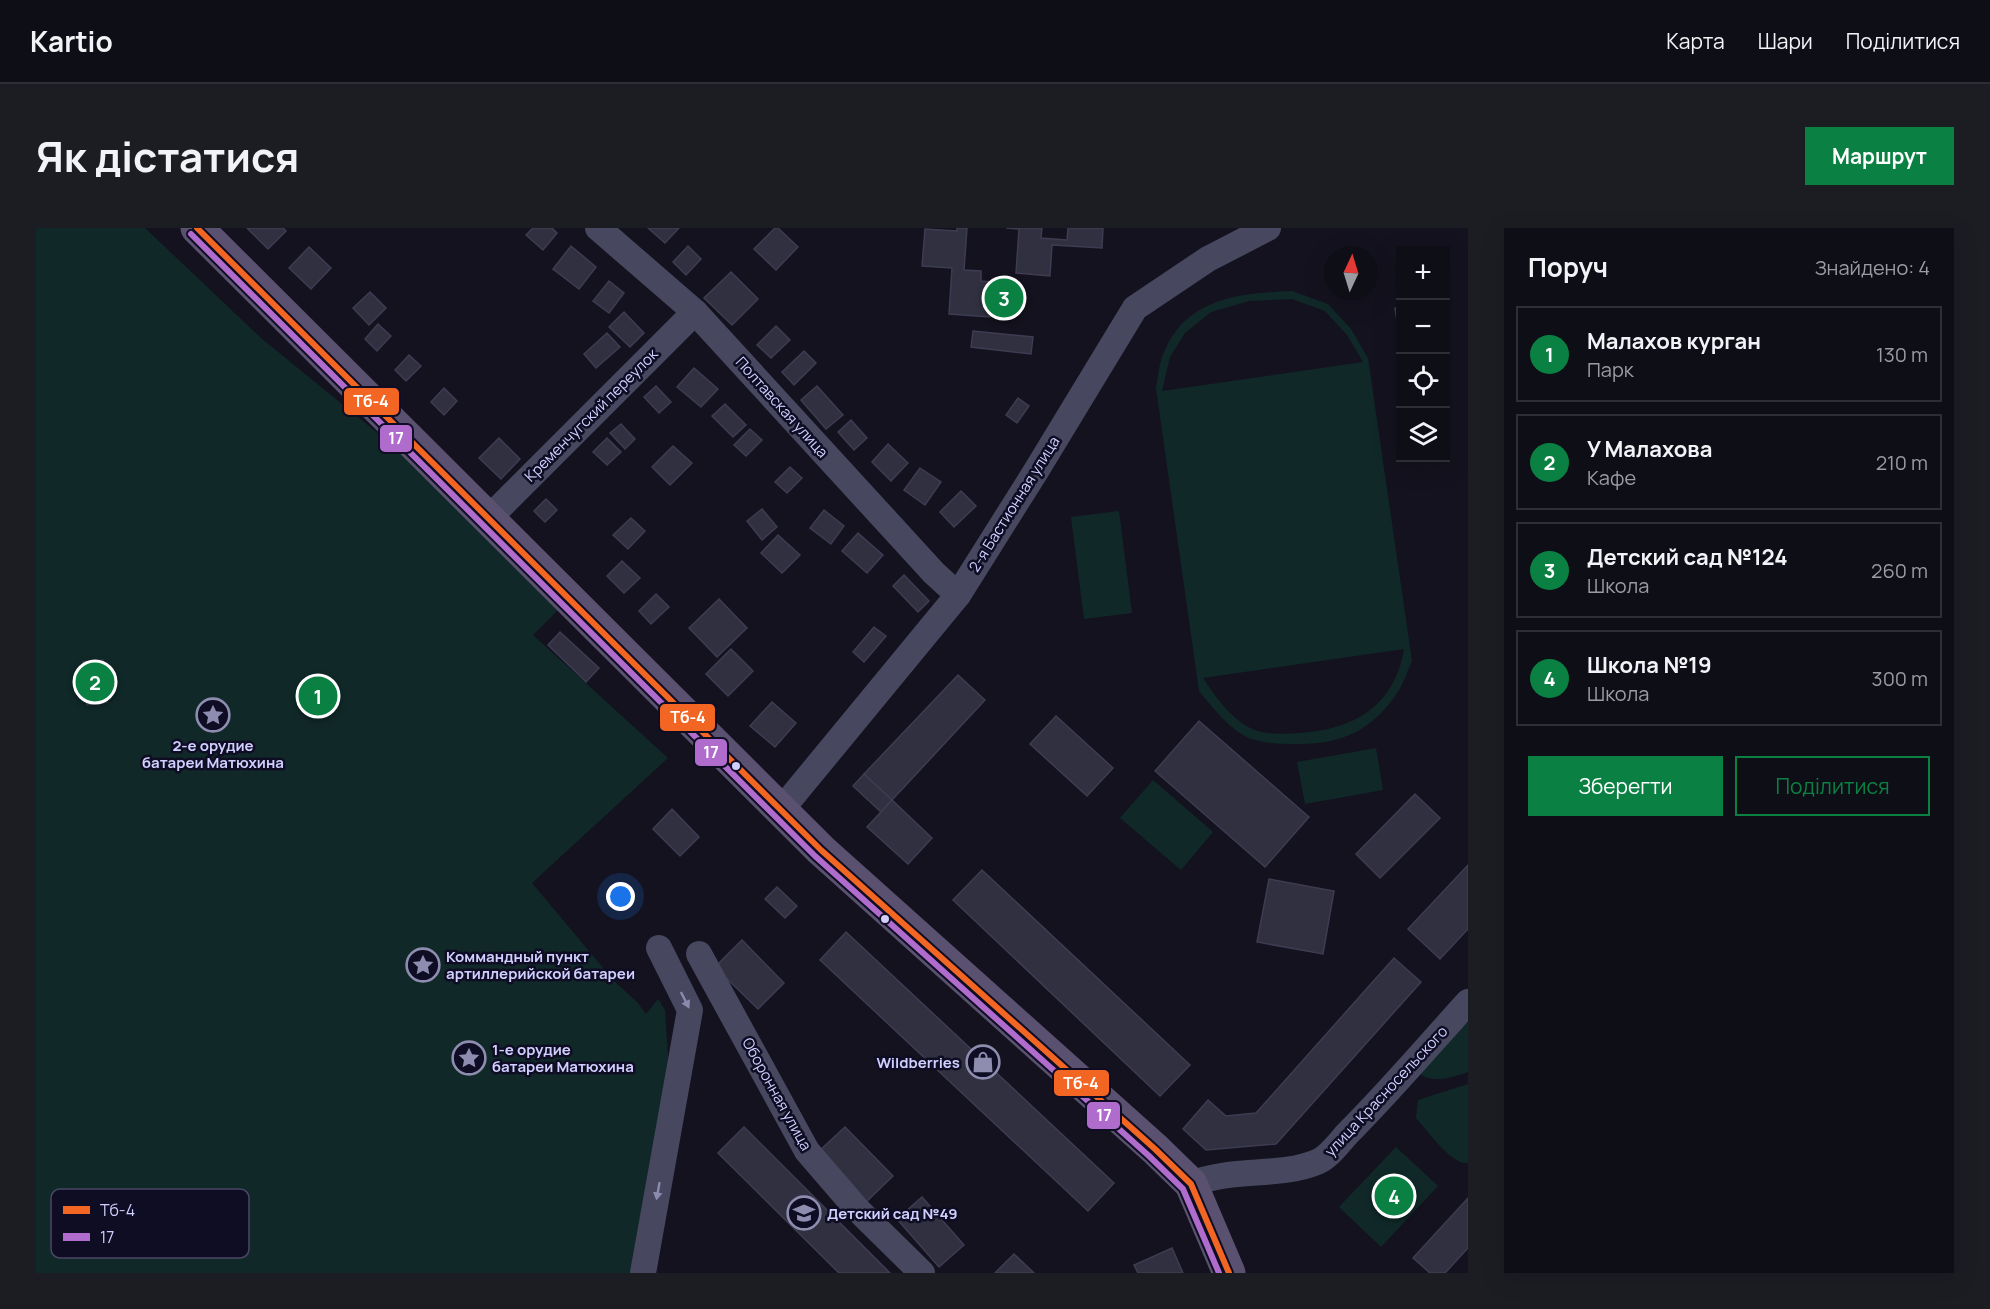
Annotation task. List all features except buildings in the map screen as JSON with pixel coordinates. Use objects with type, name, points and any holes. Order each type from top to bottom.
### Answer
[{"type":"main road","points":[[197,228],[821,850],[1155,1149],[1191,1184],[1229,1273]]},
{"type":"street","name":"Полтавская улица","points":[[598,228],[695,312],[934,573],[958,595]]},
{"type":"street","name":"2-я Бастионная улица","points":[[781,810],[958,595],[1135,308],[1208,259],[1268,228]]},
{"type":"street","name":"Кременчугский переулок","points":[[488,519],[695,312]]},
{"type":"street","points":[[643,1273],[690,1010],[658,948]]},
{"type":"street","name":"Оборонная улица","points":[[699,954],[807,1151],[857,1209],[921,1273]]},
{"type":"street","name":"улица Красносельского","points":[[1191,1184],[1228,1174],[1294,1169],[1321,1161],[1375,1106],[1468,1002]]},
{"type":"green space","points":[[36,228],[145,228],[261,338],[397,449],[559,609],[533,635],[668,758],[532,883],[614,981],[637,1002],[646,1014],[658,999],[665,1010],[670,1086],[631,1273],[36,1273]]},
{"type":"green space","points":[[1292,291],[1328,304],[1351,329],[1368,358],[1412,661],[1399,690],[1378,716],[1354,733],[1327,742],[1311,744],[1272,743],[1249,738],[1215,711],[1199,691],[1156,388],[1164,352],[1174,334],[1201,309],[1235,297]],"holes":[[[1292,299],[1325,311],[1347,335],[1363,362],[1162,391],[1170,357],[1185,333],[1211,312],[1249,301]],[[1404,649],[1399,669],[1381,700],[1354,720],[1320,731],[1274,734],[1250,728],[1229,712],[1203,678]]]},
{"type":"green space","points":[[1119,511],[1132,613],[1084,619],[1071,517]]},
{"type":"green space","points":[[1376,748],[1383,790],[1305,804],[1297,762]]},
{"type":"green space","points":[[1153,780],[1213,832],[1181,870],[1120,818]]},
{"type":"green space","points":[[1466,1022],[1468,1023],[1468,1072],[1435,1079],[1416,1071]]},
{"type":"green space","points":[[1468,1084],[1468,1163],[1454,1159],[1447,1153],[1416,1118],[1418,1100]]},
{"type":"green space","points":[[1396,1147],[1438,1186],[1381,1247],[1339,1207]]},
{"type":"transit line","name":"Тб-4","points":[[197,228],[821,850],[1155,1149],[1191,1184],[1229,1273]]},
{"type":"transit line","name":"17","points":[[191,234],[815,856],[1183,1189],[1219,1273]]},
{"type":"place","name":"Детский сад №124","points":[[1004,298]]},
{"type":"place","name":"У Малахова","points":[[95,682]]},
{"type":"place","name":"Малахов курган","points":[[318,696]]},
{"type":"place","name":"2-е орудие батареи Матюхина","points":[[213,715]]},
{"type":"place","name":"Коммандный пункт артиллерийской батареи","points":[[423,965]]},
{"type":"place","name":"1-е орудие батареи Матюхина","points":[[469,1058]]},
{"type":"place","name":"Wildberries","points":[[983,1062]]},
{"type":"place","name":"Школа №19","points":[[1394,1196]]},
{"type":"place","name":"Детский сад №49","points":[[804,1213]]}]
